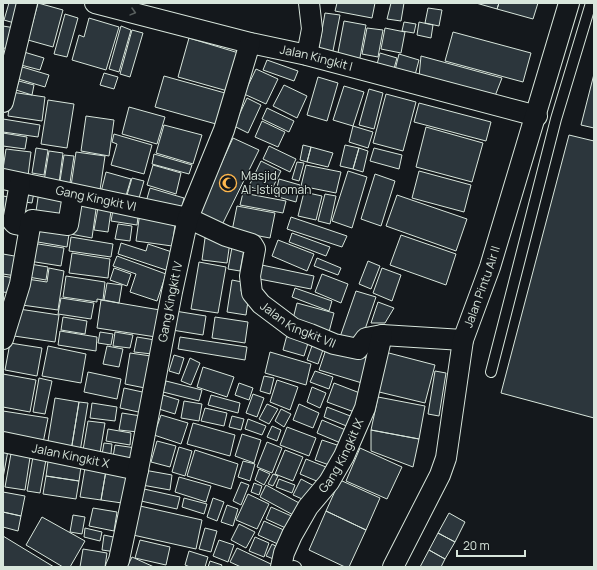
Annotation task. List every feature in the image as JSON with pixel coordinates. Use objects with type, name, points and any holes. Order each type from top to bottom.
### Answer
[{"type":"street","points":[[3,102],[27,3]]},
{"type":"street","name":"Jalan Kingkit I","points":[[95,3],[250,43],[307,55],[536,116]]},
{"type":"street","points":[[307,55],[312,29],[309,3]]},
{"type":"street","name":"Jalan Pintu Air II","points":[[393,567],[440,475],[446,458],[463,340],[490,267],[569,3]]},
{"type":"street","name":"Gang Kingkit IV","points":[[116,567],[119,560],[138,470],[172,292],[188,218],[224,130],[250,43]]},
{"type":"street","points":[[11,181],[13,222],[15,224],[30,228]]},
{"type":"street","name":"Gang Kingkit VI","points":[[11,181],[188,218]]},
{"type":"street","points":[[3,339],[20,284],[32,220],[69,224],[73,195]]},
{"type":"street","name":"Jalan Kingkit VII","points":[[188,218],[226,236],[252,244],[255,249],[250,276],[252,293],[261,304],[293,328],[334,344],[358,349],[366,338],[382,336],[463,340]]},
{"type":"street","name":"Gang Kingkit IX","points":[[290,567],[284,553],[292,535],[308,508],[329,482],[344,456],[365,408],[382,336]]},
{"type":"street","name":"Jalan Kingkit X","points":[[3,442],[138,470]]},
{"type":"lane","points":[[491,372],[556,119],[590,3]]},
{"type":"building","points":[[9,3],[26,3],[21,25],[4,20]]},
{"type":"building","points":[[38,3],[63,10],[53,47],[28,40]]},
{"type":"building","points":[[337,3],[375,3],[372,18],[335,11]]},
{"type":"building","points":[[391,3],[404,3],[401,21],[387,19]]},
{"type":"building","points":[[476,3],[499,3],[497,9]]},
{"type":"building","points":[[499,3],[538,3],[533,19],[497,9]]},
{"type":"building","points":[[428,8],[442,10],[439,26],[425,23]]},
{"type":"building","points":[[325,13],[340,15],[332,56],[318,53]]},
{"type":"building","points":[[65,14],[78,18],[67,57],[54,54]]},
{"type":"building","points":[[89,18],[119,27],[106,70],[72,60],[79,35],[84,37]]},
{"type":"building","points":[[344,21],[366,25],[359,63],[337,58]]},
{"type":"building","points":[[404,22],[416,24],[414,33],[402,31]]},
{"type":"building","points":[[419,22],[433,25],[431,38],[417,35]]},
{"type":"building","points":[[3,26],[15,28],[11,49],[3,48]]},
{"type":"building","points":[[121,26],[131,30],[119,72],[109,69]]},
{"type":"building","points":[[367,28],[383,30],[378,57],[362,54]]},
{"type":"building","points":[[385,28],[405,32],[401,53],[381,49]]},
{"type":"building","points":[[132,30],[143,33],[130,77],[120,74]]},
{"type":"building","points":[[453,32],[531,53],[523,82],[445,61]]},
{"type":"building","points":[[189,38],[242,54],[231,92],[178,77]]},
{"type":"building","points":[[24,52],[44,58],[40,70],[21,65]]},
{"type":"building","points":[[380,53],[397,58],[393,72],[376,68]]},
{"type":"building","points":[[399,54],[419,60],[415,75],[395,70]]},
{"type":"building","points":[[421,56],[502,78],[495,96],[419,77]]},
{"type":"building","points":[[267,60],[298,71],[294,81],[263,70]]},
{"type":"building","points":[[19,66],[49,75],[45,87],[15,78]]},
{"type":"building","points":[[256,69],[278,79],[266,104],[244,94]]},
{"type":"building","points":[[104,73],[118,77],[114,89],[100,85]]},
{"type":"building","points":[[594,74],[594,128],[581,125]]},
{"type":"building","points":[[164,76],[225,93],[216,124],[155,107]]},
{"type":"building","points":[[318,77],[338,83],[327,121],[307,115]]},
{"type":"building","points":[[19,81],[34,85],[32,95],[16,90]]},
{"type":"building","points":[[284,85],[307,96],[297,118],[273,106]]},
{"type":"building","points":[[344,86],[364,92],[353,126],[333,120]]},
{"type":"building","points":[[369,89],[383,93],[374,129],[359,125]]},
{"type":"building","points":[[11,92],[45,97],[42,121],[8,116]]},
{"type":"building","points":[[386,94],[416,102],[403,151],[373,143]]},
{"type":"building","points":[[247,98],[261,105],[248,133],[234,126]]},
{"type":"building","points":[[48,100],[74,104],[67,148],[41,144]]},
{"type":"building","points":[[419,103],[491,122],[486,141],[414,122]]},
{"type":"building","points":[[129,107],[165,117],[157,144],[122,134]]},
{"type":"building","points":[[267,108],[294,121],[289,132],[262,119]]},
{"type":"building","points":[[86,116],[114,120],[109,156],[81,151]]},
{"type":"building","points":[[3,119],[40,125],[38,137],[3,132]]},
{"type":"building","points":[[262,121],[285,132],[278,147],[255,137]]},
{"type":"building","points":[[164,125],[202,135],[193,164],[156,153]]},
{"type":"building","points":[[353,126],[373,132],[368,148],[349,142]]},
{"type":"building","points":[[426,127],[483,143],[472,182],[416,167]]},
{"type":"building","points":[[3,133],[27,137],[25,149],[3,146]]},
{"type":"building","points":[[114,134],[152,145],[144,174],[111,165],[117,144],[112,142]]},
{"type":"building","points":[[569,135],[594,141],[594,418],[501,393]]},
{"type":"building","name":"Masjid Al-Istiqomah","points":[[233,138],[259,150],[221,227],[197,216]]},
{"type":"building","points":[[303,145],[311,147],[307,162],[300,160]]},
{"type":"building","points":[[345,145],[359,148],[353,169],[340,166]]},
{"type":"building","points":[[269,146],[296,159],[290,172],[263,159]]},
{"type":"building","points":[[311,147],[333,153],[328,167],[307,162]]},
{"type":"building","points":[[36,148],[48,150],[44,175],[32,173]]},
{"type":"building","points":[[359,148],[368,151],[363,172],[353,169]]},
{"type":"building","points":[[374,148],[402,155],[399,169],[370,161]]},
{"type":"building","points":[[6,149],[31,152],[28,176],[3,169]]},
{"type":"building","points":[[49,151],[63,153],[59,183],[44,181]]},
{"type":"building","points":[[76,152],[105,156],[100,190],[71,186]]},
{"type":"building","points":[[154,154],[192,165],[189,174],[152,164]]},
{"type":"building","points":[[64,155],[74,156],[70,183],[60,181]]},
{"type":"building","points":[[261,161],[281,171],[269,195],[249,186]]},
{"type":"building","points":[[297,162],[304,163],[299,181],[292,179]]},
{"type":"building","points":[[153,165],[181,173],[176,194],[147,185]]},
{"type":"building","points":[[306,165],[341,172],[336,193],[301,186]]},
{"type":"building","points":[[348,171],[367,177],[352,228],[332,221]]},
{"type":"building","points":[[419,171],[471,185],[464,212],[412,198]]},
{"type":"building","points":[[106,172],[131,179],[125,199],[101,192]]},
{"type":"building","points":[[375,174],[395,181],[381,226],[361,219]]},
{"type":"building","points":[[132,178],[144,181],[137,205],[125,202]]},
{"type":"building","points":[[279,179],[300,185],[296,202],[275,196]]},
{"type":"building","points":[[35,187],[32,203],[18,201]]},
{"type":"building","points":[[150,188],[184,198],[181,211],[146,202]]},
{"type":"building","points":[[39,191],[71,196],[67,223],[35,218]]},
{"type":"building","points":[[304,192],[322,196],[316,220],[298,216]]},
{"type":"building","points":[[243,193],[286,201],[283,213],[240,205]]},
{"type":"building","points":[[325,194],[336,196],[330,224],[318,221]]},
{"type":"building","points":[[397,195],[467,219],[456,251],[386,226]]},
{"type":"building","points":[[3,196],[15,198],[10,224],[3,223]]},
{"type":"building","points":[[75,199],[97,202],[92,238],[70,234]]},
{"type":"building","points":[[99,202],[112,204],[108,232],[94,230]]},
{"type":"building","points":[[114,205],[139,209],[137,225],[111,221]]},
{"type":"building","points":[[237,206],[275,213],[270,238],[232,231]]},
{"type":"building","points":[[140,212],[176,218],[172,246],[136,241]]},
{"type":"building","points":[[291,217],[347,236],[342,247],[287,229]]},
{"type":"building","points":[[35,222],[70,228],[67,247],[32,241]]},
{"type":"building","points":[[118,224],[132,226],[130,241],[115,239]]},
{"type":"building","points":[[292,233],[330,247],[326,256],[289,242]]},
{"type":"building","points":[[401,235],[456,254],[446,285],[390,265]]},
{"type":"building","points":[[71,237],[113,244],[111,257],[69,251]]},
{"type":"building","points":[[205,238],[230,242],[227,263],[202,260]]},
{"type":"building","points":[[278,240],[314,254],[307,271],[272,256]]},
{"type":"building","points":[[233,242],[245,244],[240,271],[228,269]]},
{"type":"building","points":[[32,243],[64,248],[61,266],[29,261]]},
{"type":"building","points":[[121,243],[146,251],[148,244],[172,252],[166,270],[118,254]]},
{"type":"building","points":[[72,253],[110,259],[108,278],[69,273]]},
{"type":"building","points":[[3,254],[20,257],[16,276],[3,274]]},
{"type":"building","points":[[117,256],[166,274],[157,301],[130,292],[136,274],[113,266]]},
{"type":"building","points":[[317,258],[341,268],[338,275],[314,266]]},
{"type":"building","points":[[368,261],[380,266],[371,289],[359,284]]},
{"type":"building","points":[[199,262],[226,267],[218,313],[191,309]]},
{"type":"building","points":[[30,264],[48,267],[46,280],[28,277]]},
{"type":"building","points":[[257,264],[314,276],[311,289],[254,278]]},
{"type":"building","points":[[49,268],[64,271],[58,310],[22,305],[27,279],[47,282]]},
{"type":"building","points":[[114,268],[131,274],[127,286],[110,280]]},
{"type":"building","points":[[382,268],[401,275],[392,301],[373,293]]},
{"type":"building","points":[[322,274],[348,284],[341,303],[315,292]]},
{"type":"building","points":[[3,276],[14,278],[11,293],[3,292]]},
{"type":"building","points":[[66,276],[105,282],[103,300],[97,299],[97,302],[63,297]]},
{"type":"building","points":[[232,280],[242,282],[241,291],[248,301],[246,315],[227,312]]},
{"type":"building","points":[[107,283],[122,285],[119,303],[104,300]]},
{"type":"building","points":[[295,288],[332,301],[329,311],[292,297]]},
{"type":"building","points":[[356,291],[376,297],[360,344],[340,337]]},
{"type":"building","points":[[61,298],[94,303],[91,319],[58,314]]},
{"type":"building","points":[[101,300],[160,310],[156,337],[97,328]]},
{"type":"building","points":[[378,302],[394,308],[385,323],[371,323]]},
{"type":"building","points":[[297,303],[334,313],[329,332],[292,323]]},
{"type":"building","points":[[19,309],[59,315],[55,342],[14,336]]},
{"type":"building","points":[[175,311],[206,316],[203,335],[172,330]]},
{"type":"building","points":[[63,317],[87,321],[85,334],[61,330]]},
{"type":"building","points":[[215,317],[248,322],[245,343],[212,338]]},
{"type":"building","points":[[60,331],[97,337],[96,351],[58,345]]},
{"type":"building","points":[[288,331],[310,337],[304,356],[283,350]]},
{"type":"building","points":[[100,332],[113,334],[111,345],[98,343]]},
{"type":"building","points":[[115,332],[133,335],[130,348],[113,346]]},
{"type":"building","points":[[137,337],[155,340],[152,354],[134,352]]},
{"type":"building","points":[[180,337],[247,347],[245,360],[178,349]]},
{"type":"building","points":[[314,340],[325,344],[318,364],[307,360]]},
{"type":"building","points":[[10,343],[42,348],[37,376],[5,370]]},
{"type":"building","points":[[48,346],[86,354],[81,383],[42,376]]},
{"type":"building","points":[[107,346],[123,349],[119,367],[103,364]]},
{"type":"building","points":[[327,346],[370,359],[362,383],[319,370]]},
{"type":"building","points":[[270,352],[311,364],[306,385],[265,373]]},
{"type":"building","points":[[385,352],[435,365],[425,403],[375,391]]},
{"type":"building","points":[[130,353],[151,356],[145,388],[125,384]]},
{"type":"building","points":[[174,355],[184,358],[179,374],[169,371]]},
{"type":"building","points":[[190,358],[200,363],[191,385],[181,381]]},
{"type":"building","points":[[203,367],[234,377],[227,397],[197,387]]},
{"type":"building","points":[[315,371],[333,377],[329,389],[310,382]]},
{"type":"building","points":[[435,371],[446,373],[439,416],[428,414]]},
{"type":"building","points":[[88,372],[121,379],[117,399],[84,392]]},
{"type":"building","points":[[3,374],[36,380],[30,412],[3,407]]},
{"type":"building","points":[[264,376],[274,378],[270,394],[260,391]]},
{"type":"building","points":[[39,378],[52,381],[45,414],[33,412]]},
{"type":"building","points":[[277,380],[298,387],[290,410],[270,402]]},
{"type":"building","points":[[166,381],[202,390],[199,401],[163,392]]},
{"type":"building","points":[[239,383],[253,388],[249,400],[235,395]]},
{"type":"building","points":[[334,383],[365,395],[357,413],[327,402]]},
{"type":"building","points":[[312,387],[326,393],[320,408],[307,402]]},
{"type":"building","points":[[124,388],[147,393],[143,413],[120,408]]},
{"type":"building","points":[[253,394],[264,398],[257,417],[246,413]]},
{"type":"building","points":[[163,395],[179,400],[175,414],[159,409]]},
{"type":"building","points":[[211,395],[240,403],[238,413],[208,405]]},
{"type":"building","points":[[378,397],[425,406],[419,439],[371,430]]},
{"type":"building","points":[[55,398],[79,402],[71,451],[47,447]]},
{"type":"building","points":[[184,401],[202,404],[199,421],[181,418]]},
{"type":"building","points":[[79,402],[88,403],[80,452],[71,451]]},
{"type":"building","points":[[92,403],[117,407],[115,421],[90,418]]},
{"type":"building","points":[[267,404],[278,409],[269,424],[259,419]]},
{"type":"building","points":[[299,404],[319,413],[313,428],[293,420]]},
{"type":"building","points":[[327,407],[353,417],[349,427],[324,417]]},
{"type":"building","points":[[205,408],[227,413],[224,426],[201,421]]},
{"type":"building","points":[[281,409],[291,414],[284,427],[275,421]]},
{"type":"building","points":[[3,411],[48,418],[43,443],[3,437]]},
{"type":"building","points":[[122,413],[141,416],[138,432],[119,430]]},
{"type":"building","points":[[161,415],[188,423],[181,444],[154,435]]},
{"type":"building","points":[[232,416],[244,419],[241,430],[229,427]]},
{"type":"building","points":[[248,419],[266,426],[262,435],[245,429]]},
{"type":"building","points":[[322,420],[348,431],[343,444],[317,433]]},
{"type":"building","points":[[88,421],[105,423],[99,459],[82,456]]},
{"type":"building","points":[[193,423],[235,435],[230,456],[187,444]]},
{"type":"building","points":[[272,426],[281,430],[277,441],[267,437]]},
{"type":"building","points":[[287,427],[316,438],[309,456],[280,445]]},
{"type":"building","points":[[108,429],[131,433],[130,445],[106,441]]},
{"type":"building","points":[[371,430],[419,439],[413,467],[371,451]]},
{"type":"building","points":[[242,434],[261,440],[254,463],[235,456]]},
{"type":"building","points":[[322,440],[343,447],[335,467],[315,460]]},
{"type":"building","points":[[157,441],[176,446],[170,467],[151,462]]},
{"type":"building","points":[[267,442],[282,448],[272,473],[257,467]]},
{"type":"building","points":[[104,443],[112,444],[110,462],[101,460]]},
{"type":"building","points":[[3,445],[9,445],[3,478]]},
{"type":"building","points":[[115,445],[136,448],[133,466],[112,463]]},
{"type":"building","points":[[179,447],[192,451],[185,476],[172,472]]},
{"type":"building","points":[[12,448],[31,451],[25,490],[5,487]]},
{"type":"building","points":[[360,448],[402,467],[387,499],[346,481]]},
{"type":"building","points":[[195,450],[238,464],[231,489],[187,476]]},
{"type":"building","points":[[285,450],[303,457],[293,481],[275,474]]},
{"type":"building","points":[[34,451],[47,454],[40,493],[27,491]]},
{"type":"building","points":[[49,454],[82,459],[79,481],[46,476]]},
{"type":"building","points":[[306,459],[331,469],[326,485],[300,474]]},
{"type":"building","points":[[243,461],[255,464],[250,481],[238,477]]},
{"type":"building","points":[[86,462],[107,465],[101,500],[80,497]]},
{"type":"building","points":[[107,465],[128,469],[122,503],[101,500]]},
{"type":"building","points":[[259,469],[270,474],[264,485],[255,480]]},
{"type":"building","points":[[144,470],[172,475],[170,490],[142,485]]},
{"type":"building","points":[[273,474],[278,476],[273,486],[268,484]]},
{"type":"building","points":[[46,476],[79,481],[76,499],[43,494]]},
{"type":"building","points":[[179,477],[211,486],[206,502],[175,492]]},
{"type":"building","points":[[279,479],[295,485],[292,493],[276,487]]},
{"type":"building","points":[[301,479],[316,487],[309,502],[293,495]]},
{"type":"building","points":[[340,480],[380,498],[366,530],[326,511]]},
{"type":"building","points":[[241,482],[249,485],[241,505],[233,501]]},
{"type":"building","points":[[254,483],[262,486],[259,495],[251,492]]},
{"type":"building","points":[[266,485],[301,504],[295,516],[260,497]]},
{"type":"building","points":[[144,489],[180,497],[177,509],[141,501]]},
{"type":"building","points":[[3,492],[25,496],[21,516],[3,512]]},
{"type":"building","points":[[248,494],[269,504],[257,529],[236,520]]},
{"type":"building","points":[[184,498],[207,504],[204,514],[182,507]]},
{"type":"building","points":[[213,498],[224,502],[217,521],[207,517]]},
{"type":"building","points":[[227,505],[238,509],[233,526],[221,522]]},
{"type":"building","points":[[140,506],[202,520],[196,549],[133,535]]},
{"type":"building","points":[[271,507],[296,518],[290,530],[266,519]]},
{"type":"building","points":[[93,508],[117,512],[114,531],[89,526]]},
{"type":"building","points":[[326,511],[366,530],[349,567],[345,567],[309,550]]},
{"type":"building","points":[[3,512],[21,516],[18,531],[3,527]]},
{"type":"building","points":[[449,513],[465,522],[455,542],[438,533]]},
{"type":"building","points":[[73,515],[85,517],[82,534],[70,532]]},
{"type":"building","points":[[42,517],[85,541],[70,567],[63,567],[26,545]]},
{"type":"building","points":[[264,521],[286,531],[280,545],[258,535]]},
{"type":"building","points":[[239,524],[255,532],[246,548],[231,540]]},
{"type":"building","points":[[85,528],[102,532],[100,541],[84,537]]},
{"type":"building","points":[[205,528],[217,531],[211,552],[199,549]]},
{"type":"building","points":[[438,533],[455,542],[445,559],[429,550]]},
{"type":"building","points":[[104,535],[118,538],[116,552],[102,550]]},
{"type":"building","points":[[3,536],[54,567],[3,567]]},
{"type":"building","points":[[255,537],[269,543],[264,557],[249,551]]},
{"type":"building","points":[[140,540],[170,547],[166,565],[135,558]]},
{"type":"building","points":[[219,540],[234,545],[228,562],[213,556]]},
{"type":"building","points":[[272,544],[281,549],[276,560],[266,556]]},
{"type":"building","points":[[237,548],[273,565],[272,567],[241,567],[230,562]]},
{"type":"building","points":[[83,549],[107,553],[105,567],[80,567]]},
{"type":"building","points":[[429,550],[445,559],[441,567],[420,567]]},
{"type":"building","points":[[189,551],[208,557],[205,567],[190,567],[185,565]]},
{"type":"building","points":[[132,557],[154,567],[127,567]]},
{"type":"building","points":[[210,561],[222,565],[221,567],[208,567]]},
{"type":"place","name":"Masjid Al-Istiqomah","points":[[228,183]]}]
